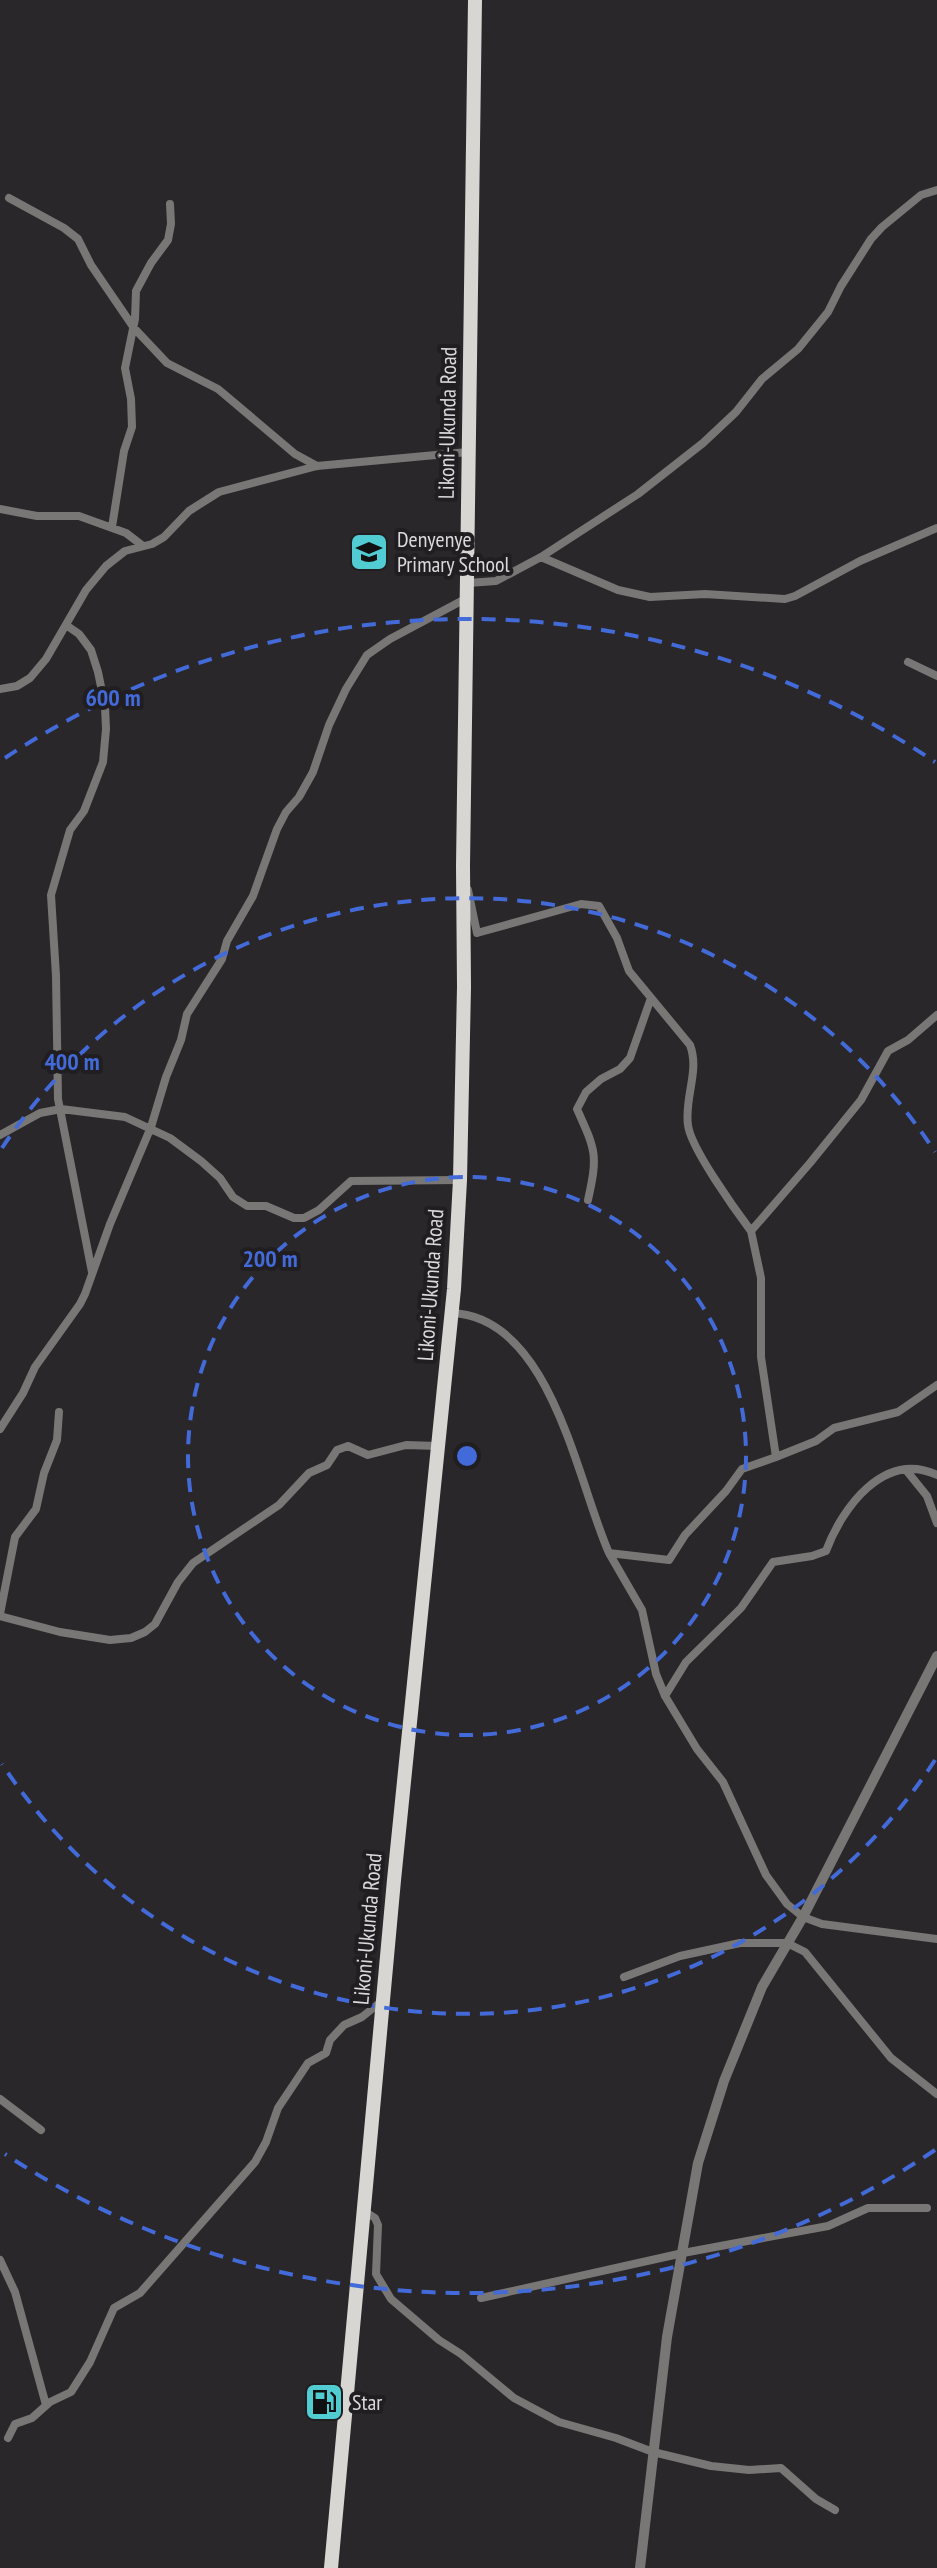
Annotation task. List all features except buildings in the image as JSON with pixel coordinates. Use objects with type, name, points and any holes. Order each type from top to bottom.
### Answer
[{"type":"highway","name":"Likoni-Ukunda Road","points":[[331,2568],[383,2000],[452,1313],[460,1180],[475,0]]},
{"type":"street","points":[[0,1429],[35,1367],[80,1304],[151,1127],[187,1014],[222,959],[227,941],[253,896],[277,829],[313,772],[329,725],[367,655],[468,590],[496,581],[541,557],[638,494],[703,443],[762,379],[798,349],[828,312],[841,286],[882,227],[921,195],[937,190]]},
{"type":"street","points":[[9,198],[78,239],[91,265],[134,328],[167,363],[218,389],[295,454],[317,466]]},
{"type":"street","points":[[112,527],[124,451],[132,427],[125,368],[134,328],[136,291],[168,240],[170,204]]},
{"type":"street","points":[[0,689],[17,686],[30,678],[46,659],[86,590],[106,566],[125,551],[164,537],[189,511],[219,492],[317,466],[468,452]]},
{"type":"street","points":[[0,509],[37,516],[79,516],[126,533],[143,546]]},
{"type":"street","points":[[541,557],[618,590],[650,597],[705,594],[785,599],[860,561],[937,528]]},
{"type":"street","points":[[66,625],[79,634],[91,650],[105,706],[106,729],[103,762],[84,811],[70,830],[51,895],[58,1099],[92,1272]]},
{"type":"street","points":[[908,662],[937,676]]},
{"type":"street","points":[[463,866],[477,933],[581,904],[599,906],[617,938],[629,971],[690,1045],[695,1057],[687,1126],[696,1147],[751,1231],[761,1278],[761,1357],[776,1457]]},
{"type":"street","points":[[588,1200],[596,1162],[577,1109],[586,1092],[620,1069],[630,1058],[651,998]]},
{"type":"street","points":[[751,1231],[861,1100],[888,1051],[908,1040],[937,1015]]},
{"type":"street","points":[[0,1135],[40,1113],[61,1109],[125,1117],[151,1127],[201,1161],[220,1178],[233,1197],[247,1206],[266,1206],[294,1218],[304,1218],[319,1210],[351,1181],[460,1180]]},
{"type":"street","points":[[452,1313],[480,1318],[496,1326],[533,1363],[575,1453],[596,1523],[609,1553],[642,1610],[656,1674],[665,1696],[697,1749],[723,1782],[766,1875],[787,1904],[803,1917],[835,1926],[937,1939]]},
{"type":"street","points":[[609,1553],[669,1560],[685,1535],[742,1469],[816,1441],[834,1428],[898,1412],[937,1385]]},
{"type":"street","points":[[59,1412],[57,1440],[44,1473],[36,1509],[15,1537],[0,1615],[60,1632],[110,1640],[131,1638],[155,1624],[178,1582],[193,1563],[279,1505],[309,1473],[327,1465],[337,1450],[348,1446],[368,1455],[406,1445],[438,1446]]},
{"type":"street","points":[[665,1696],[686,1662],[741,1608],[773,1562],[826,1551],[852,1502],[880,1477],[910,1469],[937,1475]]},
{"type":"street","points":[[906,1470],[927,1496],[937,1523]]},
{"type":"street","points":[[640,2568],[667,2337],[698,2163],[724,2081],[762,1987],[803,1917],[937,1656]]},
{"type":"street","points":[[624,1977],[680,1956],[740,1943],[787,1943],[805,1952],[891,2058],[937,2094]]},
{"type":"street","points":[[8,2438],[15,2424],[32,2418],[46,2405],[71,2392],[90,2362],[114,2308],[140,2293],[255,2162],[278,2108],[308,2063],[326,2053],[330,2040],[344,2025],[362,2017],[383,2000]]},
{"type":"street","points":[[0,2099],[41,2130]]},
{"type":"street","points":[[481,2298],[683,2253],[828,2226],[868,2208],[927,2208]]},
{"type":"street","points":[[364,2211],[375,2218],[378,2225],[376,2274],[391,2299],[514,2398],[559,2422],[653,2452],[711,2466],[749,2470],[781,2468],[816,2499],[835,2510]]},
{"type":"street","points":[[0,2260],[15,2292],[46,2405]]},
{"type":"place","name":"Denyenye Primary School","points":[[369,552]]},
{"type":"place","name":"Star","points":[[324,2402]]}]
